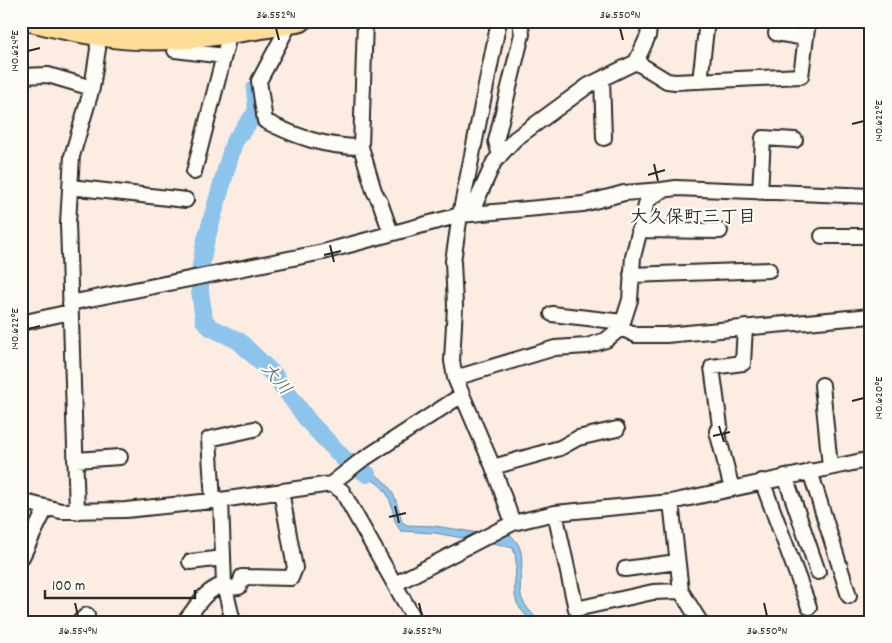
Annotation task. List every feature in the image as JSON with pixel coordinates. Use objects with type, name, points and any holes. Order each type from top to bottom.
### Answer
[{"type":"highway","points":[[33,21],[93,28],[131,38],[173,38],[234,28],[295,22]]},
{"type":"street","points":[[365,21],[361,147],[374,191],[380,202],[391,234]]},
{"type":"street","points":[[499,21],[460,215],[453,261],[455,306],[452,361],[455,378],[493,466],[514,523]]},
{"type":"street","points":[[500,156],[496,141],[522,34],[520,21]]},
{"type":"street","points":[[21,323],[70,308],[198,277],[323,252],[472,211],[494,162],[515,139],[589,85],[636,62],[648,36],[650,21]]},
{"type":"street","points":[[700,81],[707,21]]},
{"type":"street","points":[[636,62],[666,81],[801,76],[808,21]]},
{"type":"street","points":[[295,22],[259,81],[265,122],[295,136],[324,145],[361,147]]},
{"type":"street","points":[[77,512],[68,222],[72,156],[92,88],[98,49],[93,28]]},
{"type":"street","points":[[194,172],[224,56],[234,28]]},
{"type":"street","points":[[776,33],[806,38]]},
{"type":"street","points":[[173,38],[175,50],[224,56]]},
{"type":"street","points":[[21,76],[48,75],[92,88]]},
{"type":"street","points":[[602,79],[604,138]]},
{"type":"street","points":[[760,192],[762,138],[795,140]]},
{"type":"street","points":[[70,187],[186,200]]},
{"type":"street","points":[[460,215],[583,204],[624,193],[676,188],[871,196]]},
{"type":"street","points":[[455,378],[555,348],[594,344],[606,340],[622,325],[630,300],[639,230],[647,201],[662,190]]},
{"type":"street","points":[[639,230],[720,231]]},
{"type":"street","points":[[822,236],[871,236]]},
{"type":"street","points":[[632,275],[769,270]]},
{"type":"street","points":[[552,314],[622,325],[636,335],[666,335],[871,316]]},
{"type":"street","points":[[732,489],[717,431],[720,426],[712,367],[743,363],[745,327]]},
{"type":"street","points":[[822,385],[830,467]]},
{"type":"street","points":[[21,501],[46,508],[77,512],[217,500],[331,484],[354,466],[462,395]]},
{"type":"street","points":[[233,622],[225,586],[209,439],[254,429]]},
{"type":"street","points":[[493,466],[560,448],[578,438],[617,429]]},
{"type":"street","points":[[75,460],[120,457]]},
{"type":"street","points":[[395,584],[514,523],[556,513],[671,502],[871,459]]},
{"type":"street","points":[[810,471],[850,596]]},
{"type":"street","points":[[785,476],[818,572]]},
{"type":"street","points":[[762,481],[809,608]]},
{"type":"street","points":[[331,484],[342,492],[416,622]]},
{"type":"street","points":[[186,621],[196,603],[207,593],[225,586],[239,587],[242,577],[291,578],[295,568],[281,492]]},
{"type":"street","points":[[671,502],[676,562],[681,591],[700,622]]},
{"type":"street","points":[[21,559],[46,508]]},
{"type":"street","points":[[556,513],[576,609],[653,592],[681,591]]},
{"type":"street","points":[[190,562],[223,558]]},
{"type":"street","points":[[625,569],[676,562]]},
{"type":"water","points":[[360,466],[379,477],[390,488],[402,522],[407,525],[435,526],[479,533],[468,539],[435,533],[401,531],[397,526],[390,500],[383,489],[373,481],[353,471]]},
{"type":"water","points":[[508,533],[520,548],[522,556],[520,590],[522,599],[539,622],[532,622],[517,603],[515,596],[516,562],[513,548],[486,541]]},
{"type":"waterway","name":"大川","points":[[255,89],[257,111],[234,142],[205,243],[201,265],[200,291],[204,320],[210,327],[239,341],[275,376],[309,422],[345,460],[367,474]]},
{"type":"district","name":"大久保町三丁目","points":[[693,218]]}]
